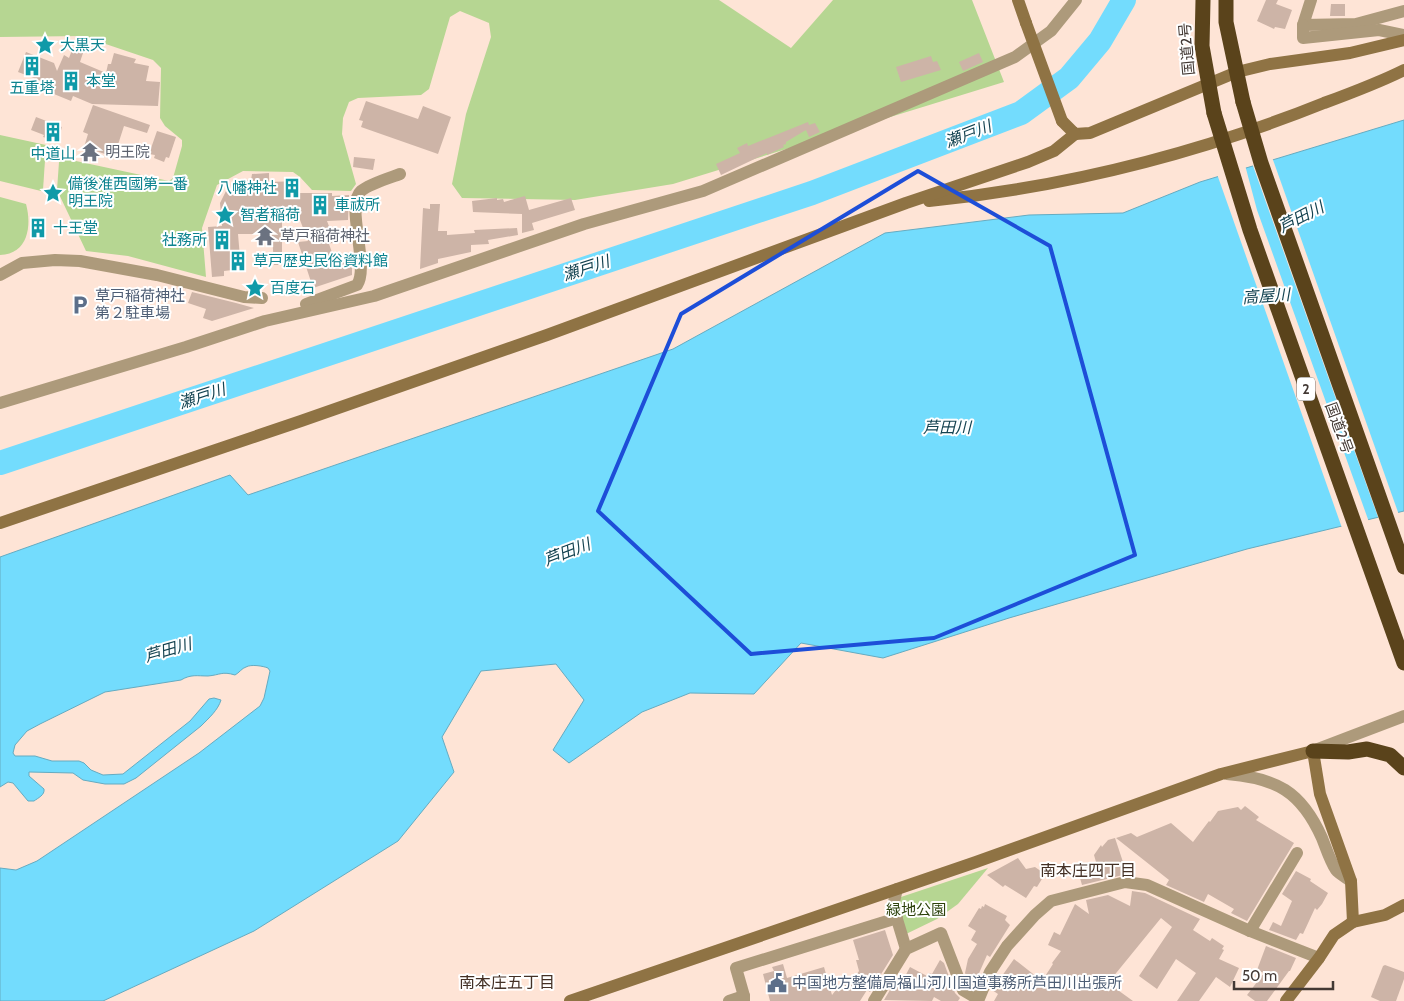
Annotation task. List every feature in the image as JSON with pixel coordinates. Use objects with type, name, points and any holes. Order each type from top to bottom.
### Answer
[{"type":"highway","name":"国道2号","points":[[1203,0],[1202,46],[1214,112],[1250,230],[1404,663]]},
{"type":"highway","name":"国道2号","points":[[1226,0],[1226,22],[1242,102],[1266,179],[1404,567]]},
{"type":"highway","points":[[1313,751],[1348,752],[1368,749],[1390,755],[1404,768]]},
{"type":"street","points":[[1018,0],[1062,121],[1075,134]]},
{"type":"street","points":[[0,403],[186,347],[264,320],[374,296],[584,224],[703,191],[1015,57],[1051,31],[1076,0]]},
{"type":"street","points":[[1311,0],[1303,25],[1303,38],[1379,30],[1404,35]]},
{"type":"street","points":[[1303,25],[1356,24],[1404,11]]},
{"type":"street","points":[[0,523],[547,335],[906,203],[1012,168],[1054,151],[1075,134],[1090,133],[1237,72],[1270,64],[1350,53],[1404,40]]},
{"type":"street","points":[[906,203],[995,193],[1086,177],[1193,150],[1294,115],[1404,70]]},
{"type":"street","points":[[995,193],[998,182],[1012,168]]},
{"type":"street","points":[[292,314],[302,306],[357,285],[361,275],[357,199],[362,191],[400,174]]},
{"type":"street","points":[[0,275],[22,263],[55,260],[80,261],[157,275],[244,297],[262,298]]},
{"type":"street","points":[[570,1001],[1221,774],[1313,751],[1404,716]]},
{"type":"street","points":[[1313,751],[1320,794],[1351,881],[1353,922]]},
{"type":"street","points":[[1221,774],[1248,776],[1266,780],[1291,792],[1310,813],[1336,870],[1351,881]]},
{"type":"street","points":[[1250,931],[1297,852]]},
{"type":"street","points":[[874,1001],[906,949],[941,933],[963,990],[978,1000],[990,972],[1007,946],[1051,901],[1125,882],[1147,885],[1250,931],[1319,958]]},
{"type":"street","points":[[897,888],[893,906],[906,949]]},
{"type":"street","points":[[1286,1001],[1334,935],[1353,922],[1384,915],[1404,905]]},
{"type":"street","points":[[730,1001],[744,999],[736,968],[897,918]]},
{"type":"highlighted area","points":[[918,171],[1050,246],[1135,555],[934,638],[751,654],[598,511],[681,314]]},
{"type":"green space","points":[[0,0],[719,0],[791,48],[833,0],[972,0],[1004,82],[673,184],[575,200],[462,198],[452,184],[466,114],[491,37],[489,23],[460,11],[450,17],[429,89],[421,95],[358,98],[349,102],[343,118],[342,134],[356,184],[351,191],[312,190],[293,172],[243,171],[217,185],[202,228],[206,277],[128,256],[86,251],[57,190],[59,162],[62,158],[169,181],[173,178],[182,140],[165,126],[160,118],[161,68],[153,60],[82,36],[0,37]]},
{"type":"green space","points":[[0,135],[46,145],[43,190],[0,181]]},
{"type":"green space","points":[[0,197],[26,204],[28,230],[26,237],[17,250],[0,255]]},
{"type":"green space","name":"緑地公園","points":[[988,868],[958,904],[937,919],[904,935],[895,899]]},
{"type":"water","name":"芦田川","points":[[1404,120],[1404,511],[1247,549],[1009,618],[883,658],[801,643],[754,694],[690,693],[642,712],[569,763],[553,750],[584,700],[556,664],[481,671],[442,737],[454,772],[398,841],[254,931],[103,1001],[0,1001],[0,868],[16,870],[37,861],[199,753],[260,706],[264,698],[270,671],[266,667],[251,666],[235,675],[224,673],[208,676],[191,676],[181,680],[105,692],[40,724],[27,731],[15,745],[13,753],[15,756],[35,756],[52,761],[79,761],[91,770],[103,775],[123,774],[190,721],[209,699],[221,700],[215,711],[201,726],[136,778],[124,784],[105,784],[83,780],[73,773],[29,772],[29,776],[44,791],[34,801],[28,801],[13,783],[8,782],[0,787],[0,557],[230,475],[248,495],[673,349],[885,233],[1029,215],[1123,213],[1200,182]]},
{"type":"pier","points":[[1272,157],[1399,515],[1379,520],[1252,163]]},
{"type":"pier","points":[[1245,165],[1257,210],[1369,522],[1342,528],[1217,174]]},
{"type":"building","points":[[1266,0],[1278,0],[1276,4],[1292,10],[1285,29],[1275,27],[1274,29],[1257,21]]},
{"type":"building","points":[[1331,4],[1345,4],[1345,16],[1330,16]]},
{"type":"building","points":[[73,47],[84,50],[80,62],[106,73],[114,53],[136,59],[134,63],[149,66],[146,81],[160,82],[158,106],[92,104],[73,96],[71,101],[49,92],[52,85],[18,72],[26,52],[54,63],[57,71],[64,55],[69,58]]},
{"type":"building","points":[[979,53],[983,62],[963,71],[959,62]]},
{"type":"building","points":[[931,56],[933,62],[937,61],[941,70],[901,82],[896,67]]},
{"type":"building","points":[[366,101],[418,119],[423,106],[451,117],[438,154],[361,127],[363,121],[359,120]]},
{"type":"building","points":[[93,105],[150,125],[147,133],[124,126],[114,157],[84,147],[88,134],[83,132]]},
{"type":"building","points":[[36,117],[62,127],[58,141],[43,137],[44,135],[31,130]]},
{"type":"building","points":[[808,122],[809,125],[815,123],[820,132],[809,137],[806,130],[786,142],[783,145],[784,147],[721,175],[716,164],[740,153],[737,148],[747,143],[748,146]]},
{"type":"building","points":[[157,131],[176,137],[169,158],[166,157],[164,162],[154,158],[155,155],[149,154]]},
{"type":"building","points":[[354,157],[375,159],[373,170],[353,167]]},
{"type":"building","points":[[269,173],[269,182],[299,181],[300,193],[332,193],[332,196],[349,195],[348,220],[327,221],[335,242],[329,244],[335,261],[352,261],[352,275],[313,288],[298,242],[308,241],[300,220],[282,220],[282,265],[274,265],[272,234],[238,234],[241,269],[224,271],[224,276],[212,277],[208,227],[222,226],[220,203],[226,191],[244,191],[243,180],[251,180],[252,174]]},
{"type":"building","points":[[525,196],[529,210],[571,198],[575,210],[532,223],[534,230],[522,233],[522,214],[473,212],[472,201],[497,198],[497,200],[503,199],[504,202]]},
{"type":"building","points":[[430,204],[440,204],[438,231],[447,231],[447,235],[475,233],[474,230],[517,228],[518,235],[488,240],[489,244],[471,245],[471,252],[438,259],[438,263],[420,269],[423,208],[430,209]]},
{"type":"building","name":"十王堂","points":[[45,220],[45,235],[32,235],[31,221]]},
{"type":"building","points":[[192,292],[254,308],[212,321],[203,318],[206,309],[188,303]]},
{"type":"building","points":[[1245,806],[1259,817],[1256,820],[1294,843],[1247,921],[1231,913],[1234,909],[1208,894],[1204,902],[1166,885],[1169,880],[1116,838],[1131,833],[1137,837],[1171,823],[1193,842],[1218,811],[1238,807],[1241,810]]},
{"type":"building","points":[[1115,838],[1127,874],[1082,885],[1078,871],[1085,869],[1084,865],[1096,862],[1094,855],[1101,845],[1102,847],[1108,840]]},
{"type":"building","points":[[1018,858],[1026,869],[1035,867],[1045,874],[1037,887],[1034,886],[1026,898],[1005,885],[1003,887],[987,875]]},
{"type":"building","points":[[1296,871],[1311,879],[1310,881],[1328,893],[1317,910],[1315,908],[1303,934],[1300,933],[1296,940],[1269,930],[1273,922],[1281,926],[1292,901],[1282,894]]},
{"type":"building","points":[[1132,891],[1145,893],[1200,919],[1193,930],[1210,941],[1212,938],[1224,946],[1219,959],[1239,968],[1230,987],[1216,977],[1199,1001],[1177,1001],[1196,973],[1176,959],[1157,989],[1139,976],[1172,927],[1161,918],[1108,983],[1133,1001],[994,1001],[998,994],[992,990],[1014,959],[1042,981],[1061,951],[1048,945],[1054,932],[1060,935],[1075,904],[1089,914],[1086,900],[1108,895],[1130,906]]},
{"type":"building","points":[[985,904],[1007,916],[1005,920],[1010,925],[990,957],[987,955],[973,987],[965,973],[968,959],[977,944],[971,940],[976,931],[968,926],[979,908],[984,907]]},
{"type":"building","points":[[885,930],[893,955],[870,992],[867,990],[860,1001],[770,1001],[763,974],[774,971],[772,967],[783,964],[787,978],[824,967],[832,995],[844,980],[850,984],[859,971],[856,960],[859,960],[853,940]]},
{"type":"building","points":[[1266,946],[1296,958],[1290,971],[1267,1001],[1255,1001],[1247,995],[1264,973],[1257,970]]},
{"type":"building","points":[[940,960],[944,963],[955,993],[960,998],[958,1001],[941,1001],[934,997],[932,1001],[884,1000],[899,975],[902,982],[910,967],[927,976],[929,973],[932,974]]},
{"type":"building","points":[[1385,965],[1404,972],[1404,979],[1396,1001],[1380,1001],[1371,997]]},
{"type":"waterway","name":"瀬戸川","points":[[0,463],[812,193],[1021,113],[1069,78],[1100,41],[1124,0]]},
{"type":"place","name":"大黒天","points":[[45,45]]},
{"type":"place","name":"五重塔","points":[[32,66]]},
{"type":"place","name":"本堂","points":[[71,81]]},
{"type":"place","name":"中道山","points":[[53,132]]},
{"type":"place","name":"明王院","points":[[90,152]]},
{"type":"place","name":"八幡神社","points":[[292,188]]},
{"type":"place","name":"備後准西國第一番 明王院","points":[[53,193]]},
{"type":"place","name":"車祓所","points":[[320,205]]},
{"type":"place","name":"智者稲荷","points":[[225,215]]},
{"type":"place","name":"十王堂","points":[[38,228]]},
{"type":"place","name":"草戸稲荷神社","points":[[265,236]]},
{"type":"place","name":"社務所","points":[[222,240]]},
{"type":"place","name":"草戸歴史民俗資料館","points":[[238,261]]},
{"type":"place","name":"百度石","points":[[255,288]]},
{"type":"place","name":"草戸稲荷神社 第２駐車場","points":[[80,305]]},
{"type":"place","name":"中国地方整備局福山河川国道事務所芦田川出張所","points":[[777,983]]},
{"type":"district","name":"南本庄四丁目","points":[[1088,870]]},
{"type":"district","name":"南本庄五丁目","points":[[507,982]]},
{"type":"water label","name":"高屋川","points":[[1266,296]]}]
